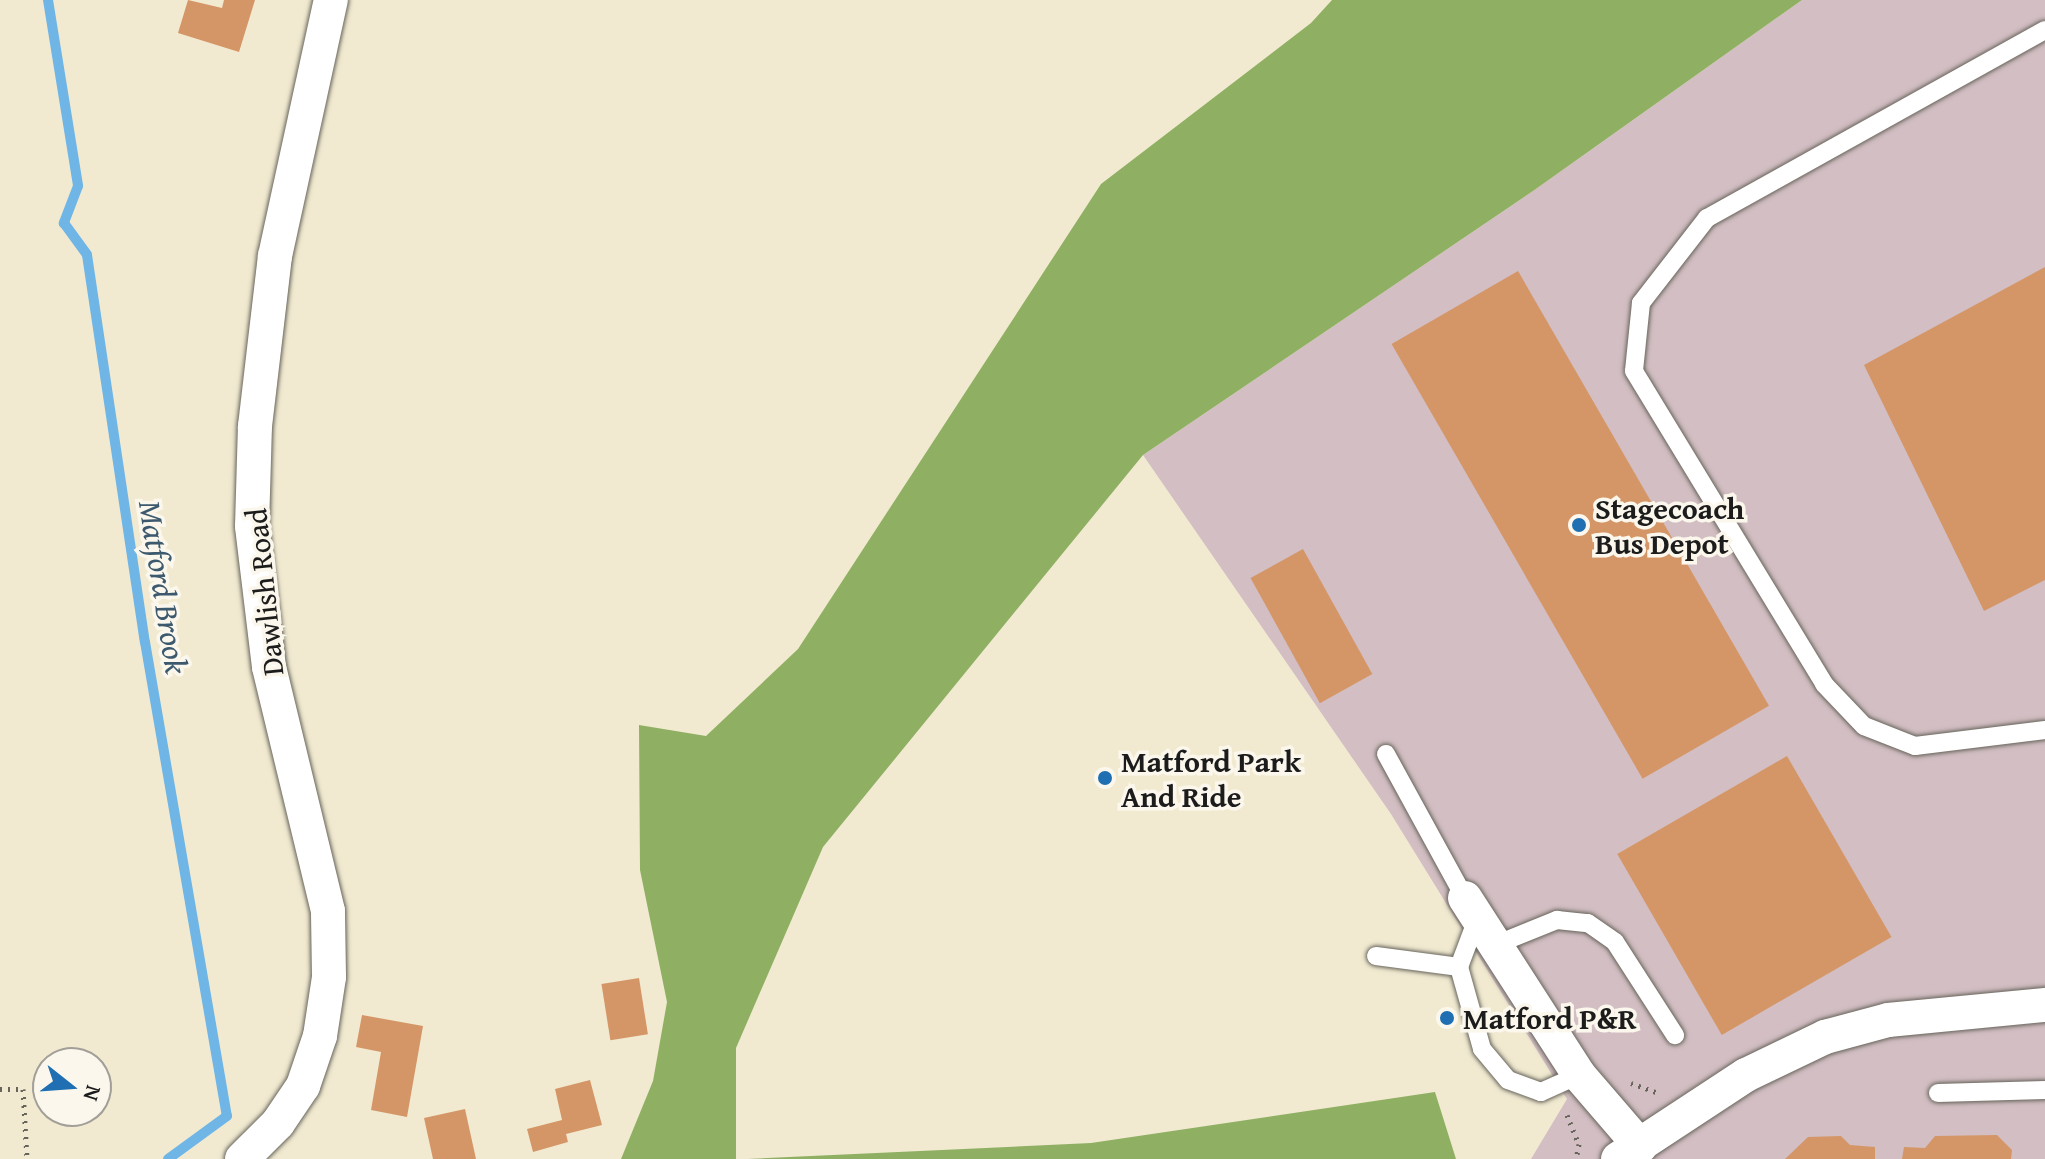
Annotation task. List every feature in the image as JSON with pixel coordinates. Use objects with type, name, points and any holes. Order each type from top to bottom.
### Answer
[{"type":"street","name":"Dawlish Road","points":[[242,1159],[278,1123],[303,1086],[320,1036],[329,977],[328,911],[269,667],[252,526],[255,426],[275,256],[331,0]]},
{"type":"street","points":[[1479,920],[1632,1155],[1746,1075],[1825,1037],[1888,1020],[2045,1005]]},
{"type":"lane","points":[[2045,30],[1707,218],[1641,303],[1634,371],[1824,684],[1864,726],[1915,746],[2045,730]]},
{"type":"lane","points":[[1386,754],[1479,920]]},
{"type":"lane","points":[[1479,920],[1459,967],[1482,1049],[1508,1080],[1541,1092],[1579,1075]]},
{"type":"lane","points":[[1479,920],[1588,923],[1615,942],[1675,1035]]},
{"type":"lane","points":[[1376,956],[1459,967]]},
{"type":"lane","points":[[1938,1093],[2045,1090]]},
{"type":"path","points":[[0,1089],[23,1089],[27,1159]]},
{"type":"shaded area","points":[[1802,0],[2045,0],[2045,1159],[1531,1159],[1567,1099],[1391,814],[1143,455],[1533,191]]},
{"type":"green space","points":[[1332,0],[1802,0],[1533,191],[1143,455],[823,847],[736,1048],[736,1159],[621,1159],[653,1081],[667,1002],[640,870],[639,725],[706,736],[798,649],[1101,184],[1311,23]]},
{"type":"green space","points":[[1435,1092],[1456,1159],[747,1159],[1091,1143]]},
{"type":"building","points":[[188,0],[222,8],[224,0],[255,0],[239,52],[178,33]]},
{"type":"building","points":[[2045,267],[2045,580],[1984,611],[1864,365]]},
{"type":"building","name":"Stagecoach Bus Depot","points":[[1518,271],[1769,706],[1643,779],[1392,344]]},
{"type":"building","points":[[1303,549],[1372,674],[1320,703],[1251,578]]},
{"type":"building","points":[[1787,756],[1892,937],[1722,1035],[1617,854]]},
{"type":"building","points":[[639,978],[648,1034],[610,1040],[601,984]]},
{"type":"building","points":[[362,1015],[423,1026],[407,1117],[371,1110],[381,1052],[356,1047]]},
{"type":"building","points":[[590,1080],[602,1125],[566,1134],[568,1142],[533,1152],[527,1129],[562,1120],[555,1089]]},
{"type":"building","points":[[465,1109],[476,1159],[433,1159],[424,1118]]},
{"type":"building","points":[[1997,1135],[2012,1150],[2011,1159],[1902,1159],[1904,1147],[1925,1148],[1935,1136]]},
{"type":"building","points":[[1841,1136],[1850,1145],[1875,1147],[1875,1159],[1785,1159],[1808,1137]]},
{"type":"waterway","name":"Matford Brook","points":[[48,0],[78,186],[64,223],[87,255],[145,642],[227,1116],[168,1159]]},
{"type":"place","name":"Stagecoach Bus Depot","points":[[1579,525]]},
{"type":"place","name":"Matford Park And Ride","points":[[1105,778]]},
{"type":"place","name":"Matford P&R","points":[[1447,1018]]}]
